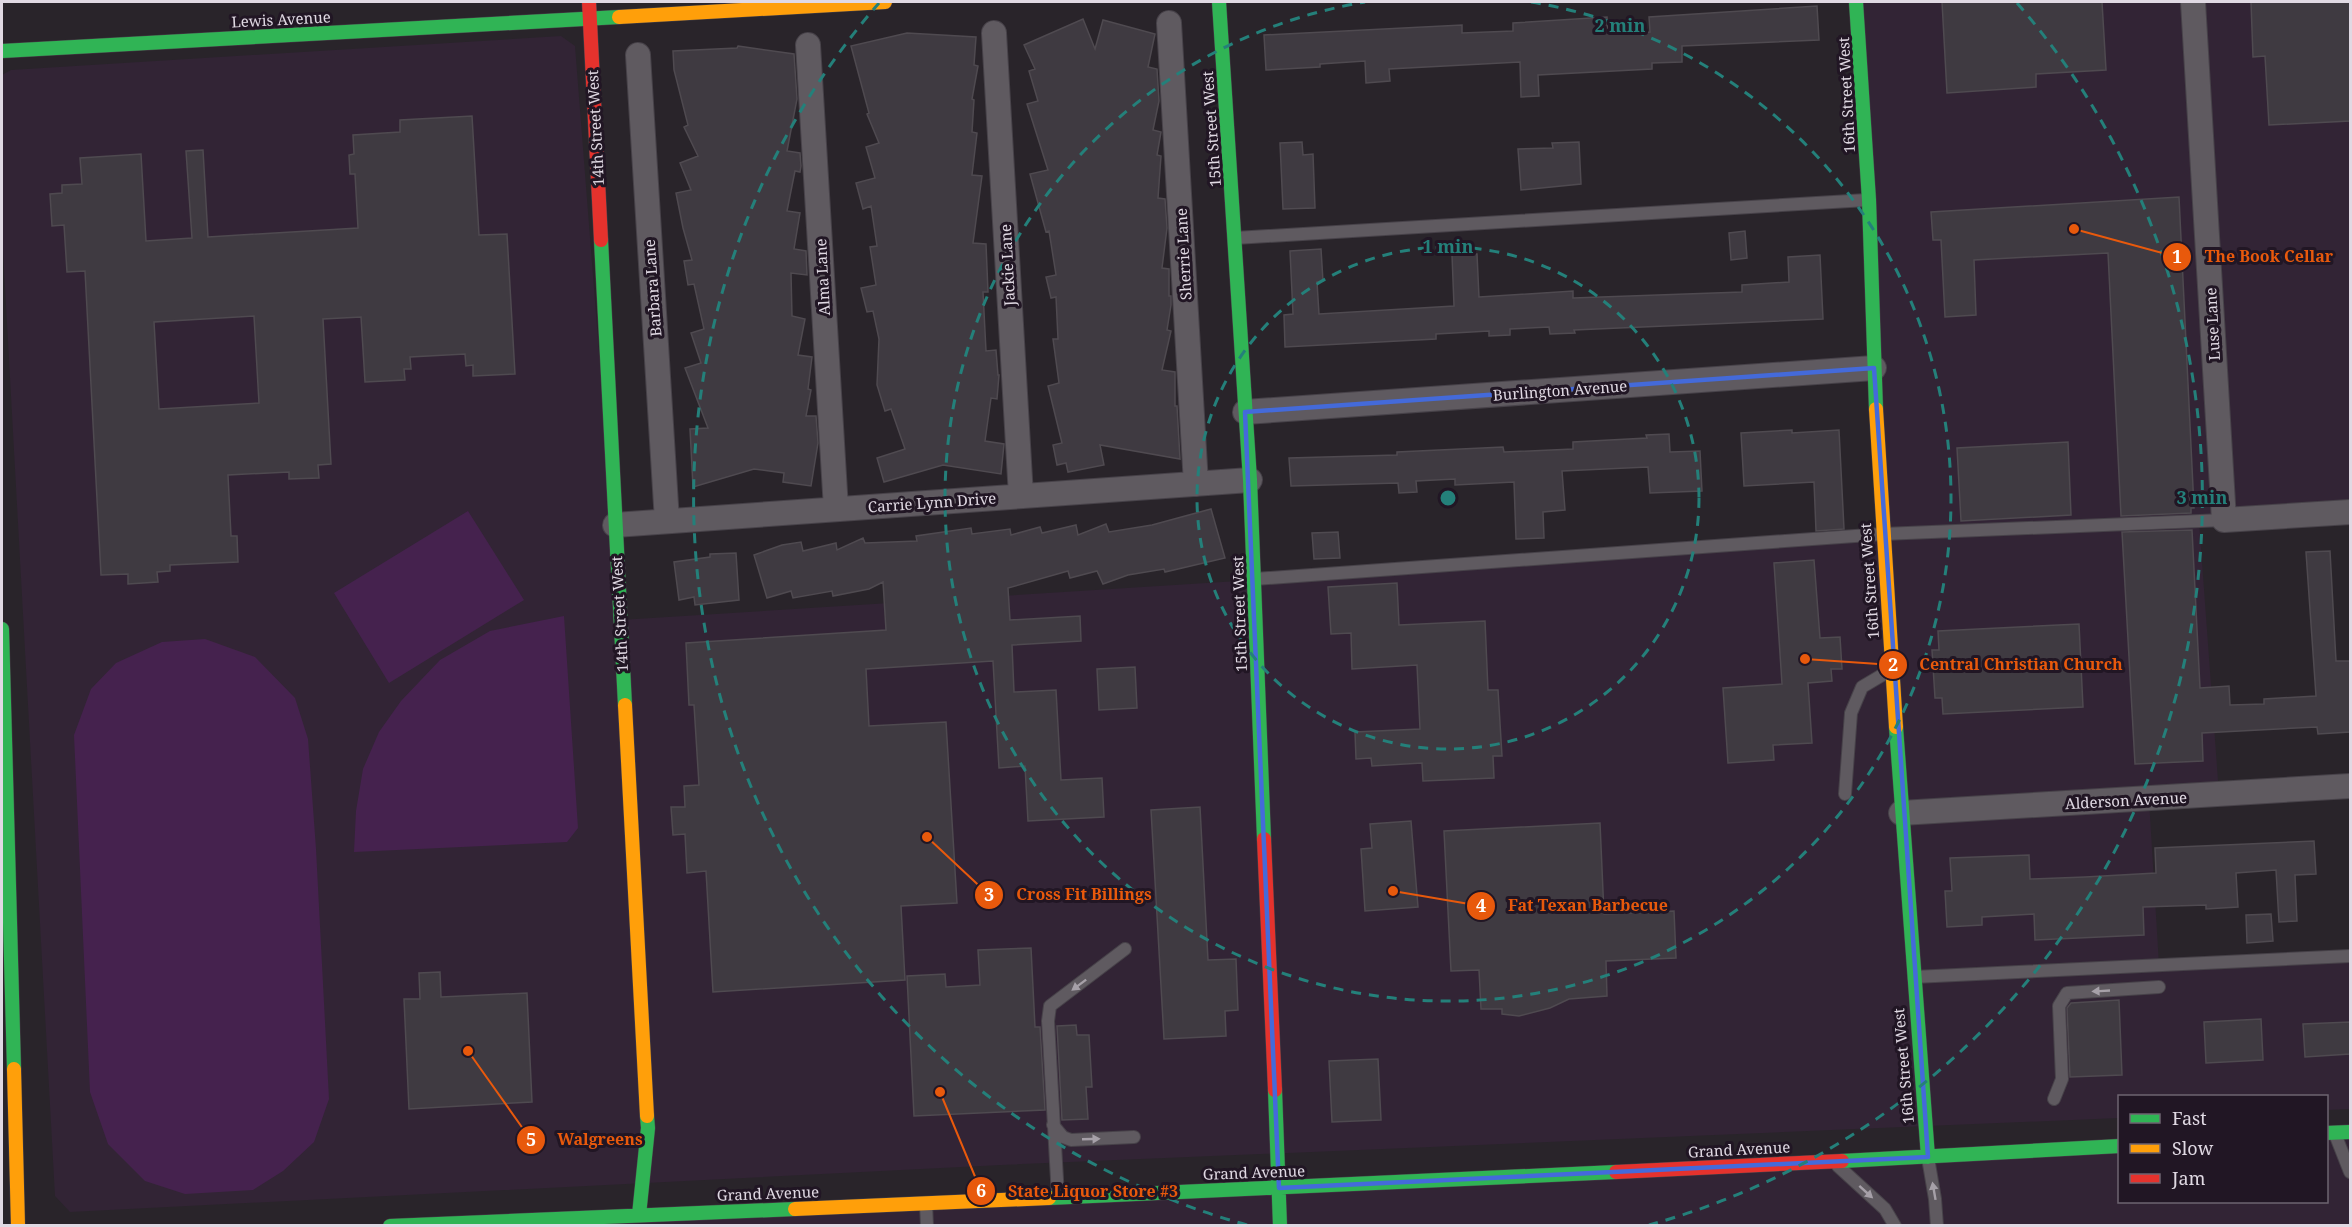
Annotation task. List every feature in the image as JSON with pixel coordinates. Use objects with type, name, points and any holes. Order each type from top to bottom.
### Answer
[{"type":"street","name":"14th Street West","points":[[590,2],[615,525],[648,1128],[639,1220]]},
{"type":"street","name":"Lewis Avenue","points":[[2,51],[885,2]]},
{"type":"street","name":"15th Street West","points":[[1219,2],[1250,480],[1280,1226]]},
{"type":"street","name":"16th Street West","points":[[1857,2],[1869,200],[1874,368],[1883,534],[1912,977],[1928,1157]]},
{"type":"street","name":"Luse Lane","points":[[2193,2],[2224,520]]},
{"type":"street","name":"Sherrie Lane","points":[[1169,23],[1196,484]]},
{"type":"street","name":"Jackie Lane","points":[[994,33],[1021,496]]},
{"type":"street","name":"Alma Lane","points":[[808,45],[836,509]]},
{"type":"street","name":"Barbara Lane","points":[[638,55],[667,521]]},
{"type":"street","name":"Burlington Avenue","points":[[1245,412],[1874,368]]},
{"type":"street","name":"Carrie Lynn Drive","points":[[615,525],[1250,480]]},
{"type":"street","points":[[2224,520],[2350,512]]},
{"type":"street","points":[[2,629],[18,1226]]},
{"type":"street","name":"Alderson Avenue","points":[[1901,813],[2350,786]]},
{"type":"street","points":[[2330,1133],[2350,1132]]},
{"type":"street","name":"Grand Avenue","points":[[390,1226],[639,1220],[926,1203],[1279,1188],[2118,1146]]},
{"type":"lane","points":[[1234,238],[1869,200]]},
{"type":"lane","points":[[1254,580],[1883,534],[2224,520]]},
{"type":"lane","points":[[1845,794],[1851,713],[1862,687],[1892,670]]},
{"type":"lane","points":[[1058,1197],[1047,1021],[1050,1006],[1125,949]]},
{"type":"lane","points":[[1912,977],[2350,956]]},
{"type":"lane","points":[[2054,1099],[2062,1079],[2059,1006],[2067,993],[2160,987]]},
{"type":"lane","points":[[1053,1125],[1063,1137],[1071,1140],[1134,1137]]},
{"type":"lane","points":[[2330,1133],[2350,1172]]},
{"type":"lane","points":[[1928,1157],[1938,1226]]},
{"type":"lane","points":[[1833,1161],[1885,1209],[1894,1226]]},
{"type":"lane","points":[[926,1203],[927,1226]]},
{"type":"highlighted area","points":[[1874,368],[1928,1157],[1279,1188],[1245,412]]},
{"type":"shaded area","points":[[1856,2],[2350,2],[2350,512],[2199,521],[2219,794],[2149,799],[2159,965],[2350,956],[2350,1109],[2328,1110],[2328,1095],[2118,1095],[2118,1118],[1001,1165],[70,1212],[55,1196],[2,232],[2,75],[11,70],[561,36],[575,46],[620,620],[1254,580],[1882,534]]},
{"type":"shaded area","points":[[468,511],[524,600],[389,683],[334,593]]},
{"type":"shaded area","points":[[564,616],[578,828],[567,842],[354,852],[356,811],[363,769],[379,732],[401,701],[440,660],[490,631]]},
{"type":"shaded area","points":[[205,639],[255,657],[295,698],[308,739],[329,1099],[314,1142],[283,1171],[253,1190],[185,1194],[145,1181],[108,1144],[90,1092],[74,735],[91,689],[116,663],[162,642]]},
{"type":"shaded area","points":[[2350,1132],[2350,1226],[382,1226],[2118,1145],[2118,1203],[2328,1203],[2328,1133]]},
{"type":"building","points":[[1942,2],[2102,2],[2106,70],[2036,74],[2036,87],[1947,93]]},
{"type":"building","points":[[2251,2],[2350,2],[2350,121],[2269,125],[2265,56],[2253,57]]},
{"type":"building","points":[[1817,6],[1819,40],[1682,46],[1682,62],[1652,63],[1652,69],[1538,75],[1539,96],[1521,97],[1520,62],[1389,69],[1390,81],[1366,83],[1365,61],[1320,64],[1320,67],[1266,70],[1264,35],[1462,25],[1462,33],[1513,31],[1513,23],[1607,17],[1608,34],[1650,32],[1649,17]]},
{"type":"building","points":[[1083,19],[1095,49],[1103,20],[1155,34],[1148,67],[1157,69],[1159,101],[1153,130],[1161,132],[1157,155],[1161,156],[1158,198],[1165,199],[1167,228],[1162,268],[1169,269],[1169,296],[1171,296],[1167,330],[1171,331],[1162,370],[1175,372],[1175,406],[1177,406],[1180,459],[1100,445],[1104,465],[1068,472],[1066,463],[1057,465],[1053,445],[1062,443],[1048,386],[1059,383],[1053,339],[1058,339],[1056,297],[1051,298],[1046,277],[1056,275],[1049,231],[1046,232],[1030,174],[1048,170],[1027,104],[1038,101],[1029,71],[1035,69],[1024,45]]},
{"type":"building","points":[[907,33],[976,37],[974,65],[978,66],[972,99],[974,100],[972,132],[977,133],[972,175],[982,176],[973,243],[986,244],[988,292],[983,292],[986,351],[996,350],[999,375],[997,399],[991,398],[985,441],[1004,444],[1001,474],[943,465],[884,482],[877,458],[905,449],[891,409],[885,411],[877,385],[879,339],[873,311],[867,312],[861,288],[876,285],[870,247],[877,246],[871,206],[863,209],[856,183],[875,178],[866,147],[879,143],[867,114],[869,113],[851,46]]},
{"type":"building","points":[[738,46],[794,54],[797,99],[787,151],[800,153],[801,166],[800,172],[795,171],[787,211],[800,213],[794,249],[806,251],[807,275],[791,273],[792,316],[805,319],[798,355],[812,357],[808,389],[811,390],[806,416],[816,416],[818,443],[811,486],[783,482],[784,473],[754,469],[693,487],[690,429],[708,428],[685,368],[701,363],[691,333],[704,329],[694,284],[688,285],[684,261],[692,260],[676,193],[691,190],[680,163],[698,156],[684,127],[688,125],[674,70],[673,51],[737,48]]},
{"type":"building","points":[[472,116],[479,235],[507,234],[515,374],[473,376],[473,365],[466,366],[465,354],[410,357],[411,369],[404,369],[405,380],[365,382],[361,317],[323,319],[331,464],[318,465],[319,478],[289,479],[289,472],[228,475],[231,536],[237,536],[238,562],[170,565],[170,571],[157,572],[158,582],[128,584],[128,574],[101,575],[85,271],[67,272],[64,225],[52,226],[50,194],[62,193],[62,185],[82,184],[80,158],[141,154],[146,241],[192,238],[186,151],[203,150],[208,237],[358,228],[355,174],[350,174],[349,155],[354,154],[353,135],[400,132],[400,120]],"holes":[[[254,316],[259,403],[159,409],[154,322]]]},
{"type":"building","points":[[1302,142],[1303,155],[1313,154],[1315,208],[1283,209],[1280,143]]},
{"type":"building","points":[[1579,142],[1581,184],[1521,190],[1518,149],[1553,148],[1552,143]]},
{"type":"building","points":[[2179,197],[2194,508],[2191,508],[2191,513],[2121,516],[2108,253],[1974,260],[1976,315],[1945,317],[1941,240],[1933,240],[1931,212]]},
{"type":"building","points":[[1745,231],[1747,258],[1731,260],[1729,233]]},
{"type":"building","points":[[1321,249],[1323,281],[1317,282],[1319,314],[1454,306],[1452,255],[1477,254],[1479,297],[1573,291],[1573,298],[1742,292],[1742,285],[1789,282],[1788,257],[1820,255],[1823,319],[1574,330],[1575,333],[1550,334],[1549,327],[1510,329],[1510,335],[1489,336],[1489,331],[1436,334],[1436,339],[1285,347],[1284,315],[1293,314],[1290,251]]},
{"type":"building","points":[[1792,430],[1792,433],[1839,430],[1844,529],[1816,531],[1814,482],[1744,486],[1741,433]]},
{"type":"building","points":[[1669,434],[1670,452],[1700,451],[1702,491],[1650,493],[1648,467],[1562,471],[1565,510],[1543,512],[1544,538],[1516,539],[1514,482],[1455,485],[1455,479],[1416,481],[1417,492],[1399,493],[1398,483],[1291,486],[1289,458],[1397,455],[1397,452],[1503,447],[1504,452],[1573,449],[1573,442],[1647,438],[1646,435]]},
{"type":"building","points":[[2068,442],[2071,515],[1961,521],[1957,448]]},
{"type":"building","points":[[1211,509],[1225,558],[1165,572],[1164,569],[1128,575],[1103,584],[1097,571],[1070,578],[1068,571],[1008,588],[1010,620],[1080,616],[1081,641],[1012,645],[1014,692],[1056,690],[1061,780],[1102,778],[1104,817],[1028,821],[1025,766],[999,768],[993,661],[866,669],[869,726],[946,722],[957,903],[901,906],[905,980],[713,992],[706,871],[687,873],[685,834],[673,835],[671,807],[685,807],[684,786],[699,785],[694,705],[689,705],[686,643],[886,630],[883,582],[869,589],[833,596],[832,591],[793,598],[791,591],[767,598],[754,555],[782,545],[801,542],[803,551],[836,543],[837,550],[863,538],[865,543],[917,541],[916,536],[971,528],[972,534],[1010,529],[1011,535],[1040,527],[1042,533],[1076,525],[1078,535],[1106,524],[1109,532],[1152,525]]},
{"type":"building","points":[[2192,530],[2200,688],[2229,686],[2230,705],[2264,704],[2264,699],[2316,696],[2306,552],[2330,551],[2336,661],[2350,661],[2350,732],[2318,734],[2317,727],[2202,733],[2203,761],[2135,764],[2122,532]]},
{"type":"building","points":[[1338,532],[1340,558],[1314,559],[1312,533]]},
{"type":"building","points":[[736,553],[739,600],[695,605],[694,597],[679,600],[674,562],[710,557],[710,554]]},
{"type":"building","points":[[1814,560],[1820,638],[1840,637],[1842,669],[1831,669],[1832,681],[1808,683],[1812,743],[1773,745],[1774,760],[1728,763],[1723,688],[1782,684],[1774,563]]},
{"type":"building","points":[[1397,583],[1399,625],[1485,621],[1488,690],[1498,690],[1502,756],[1493,756],[1494,778],[1423,781],[1422,763],[1372,766],[1371,758],[1356,759],[1355,732],[1420,729],[1417,665],[1352,669],[1351,633],[1331,634],[1328,587]]},
{"type":"building","points":[[2079,624],[2083,707],[1943,714],[1942,698],[1935,698],[1932,650],[1939,650],[1938,631]]},
{"type":"building","points":[[1135,667],[1137,708],[1099,710],[1097,669]]},
{"type":"building","points":[[1200,807],[1208,960],[1236,959],[1238,1010],[1225,1011],[1226,1036],[1164,1039],[1151,810]]},
{"type":"building","points":[[1411,821],[1418,907],[1365,911],[1361,849],[1372,848],[1370,824]]},
{"type":"building","points":[[1600,823],[1604,914],[1674,911],[1676,958],[1606,961],[1607,996],[1569,999],[1550,1008],[1519,1016],[1502,1014],[1502,1009],[1481,1009],[1479,970],[1451,971],[1444,831]]},
{"type":"building","points":[[2314,841],[2316,874],[2295,875],[2297,921],[2279,922],[2276,870],[2236,873],[2238,907],[2206,909],[2206,905],[2143,907],[2144,935],[2035,940],[2034,914],[1982,917],[1982,925],[1947,927],[1945,891],[1952,891],[1950,858],[2029,855],[2030,879],[2085,877],[2156,873],[2155,848]]},
{"type":"building","points":[[2271,914],[2273,941],[2247,943],[2246,915]]},
{"type":"building","points":[[1031,948],[1035,1027],[1040,1027],[1045,1110],[914,1116],[907,976],[945,974],[946,987],[980,985],[978,950]]},
{"type":"building","points":[[440,972],[441,997],[527,993],[532,1102],[409,1109],[404,999],[420,999],[419,973]]},
{"type":"building","points":[[2119,1000],[2122,1075],[2070,1077],[2067,1008],[2071,1003]]},
{"type":"building","points":[[2261,1019],[2263,1060],[2206,1063],[2204,1022]]},
{"type":"building","points":[[2350,1022],[2350,1054],[2305,1057],[2303,1024]]},
{"type":"building","points":[[1076,1025],[1077,1035],[1089,1035],[1092,1087],[1086,1087],[1088,1119],[1062,1120],[1057,1026]]},
{"type":"building","points":[[1378,1059],[1381,1120],[1332,1122],[1329,1061]]},
{"type":"traffic: fast","points":[[1219,2],[1250,480],[1264,839]]},
{"type":"traffic: fast","points":[[1856,2],[1869,200],[1876,409]]},
{"type":"traffic: fast","points":[[2,51],[619,17]]},
{"type":"traffic: fast","points":[[601,240],[625,705]]},
{"type":"traffic: fast","points":[[2,629],[14,1069]]},
{"type":"traffic: fast","points":[[1896,727],[1928,1157]]},
{"type":"traffic: fast","points":[[1275,1090],[1280,1226]]},
{"type":"traffic: fast","points":[[639,1215],[648,1128],[647,1116]]},
{"type":"traffic: fast","points":[[2328,1133],[2350,1132]]},
{"type":"traffic: fast","points":[[1842,1161],[2118,1146]]},
{"type":"traffic: fast","points":[[1049,1198],[1616,1172]]},
{"type":"traffic: fast","points":[[390,1226],[795,1209]]},
{"type":"traffic: slow","points":[[619,17],[885,2]]},
{"type":"traffic: slow","points":[[1876,409],[1896,727]]},
{"type":"traffic: slow","points":[[625,705],[647,1116]]},
{"type":"traffic: slow","points":[[14,1069],[18,1226]]},
{"type":"traffic: slow","points":[[795,1209],[1049,1198]]},
{"type":"traffic: jam","points":[[589,2],[601,240]]},
{"type":"traffic: jam","points":[[1264,839],[1275,1090]]},
{"type":"traffic: jam","points":[[1616,1172],[1842,1161]]},
{"type":"place","name":"The Book Cellar","points":[[2074,229]]},
{"type":"place","name":"Central Christian Church","points":[[1805,659]]},
{"type":"place","name":"Cross Fit Billings","points":[[927,837]]},
{"type":"place","name":"Fat Texan Barbecue","points":[[1393,891]]},
{"type":"place","name":"Walgreens","points":[[468,1051]]},
{"type":"place","name":"State Liquor Store #3","points":[[940,1092]]}]
